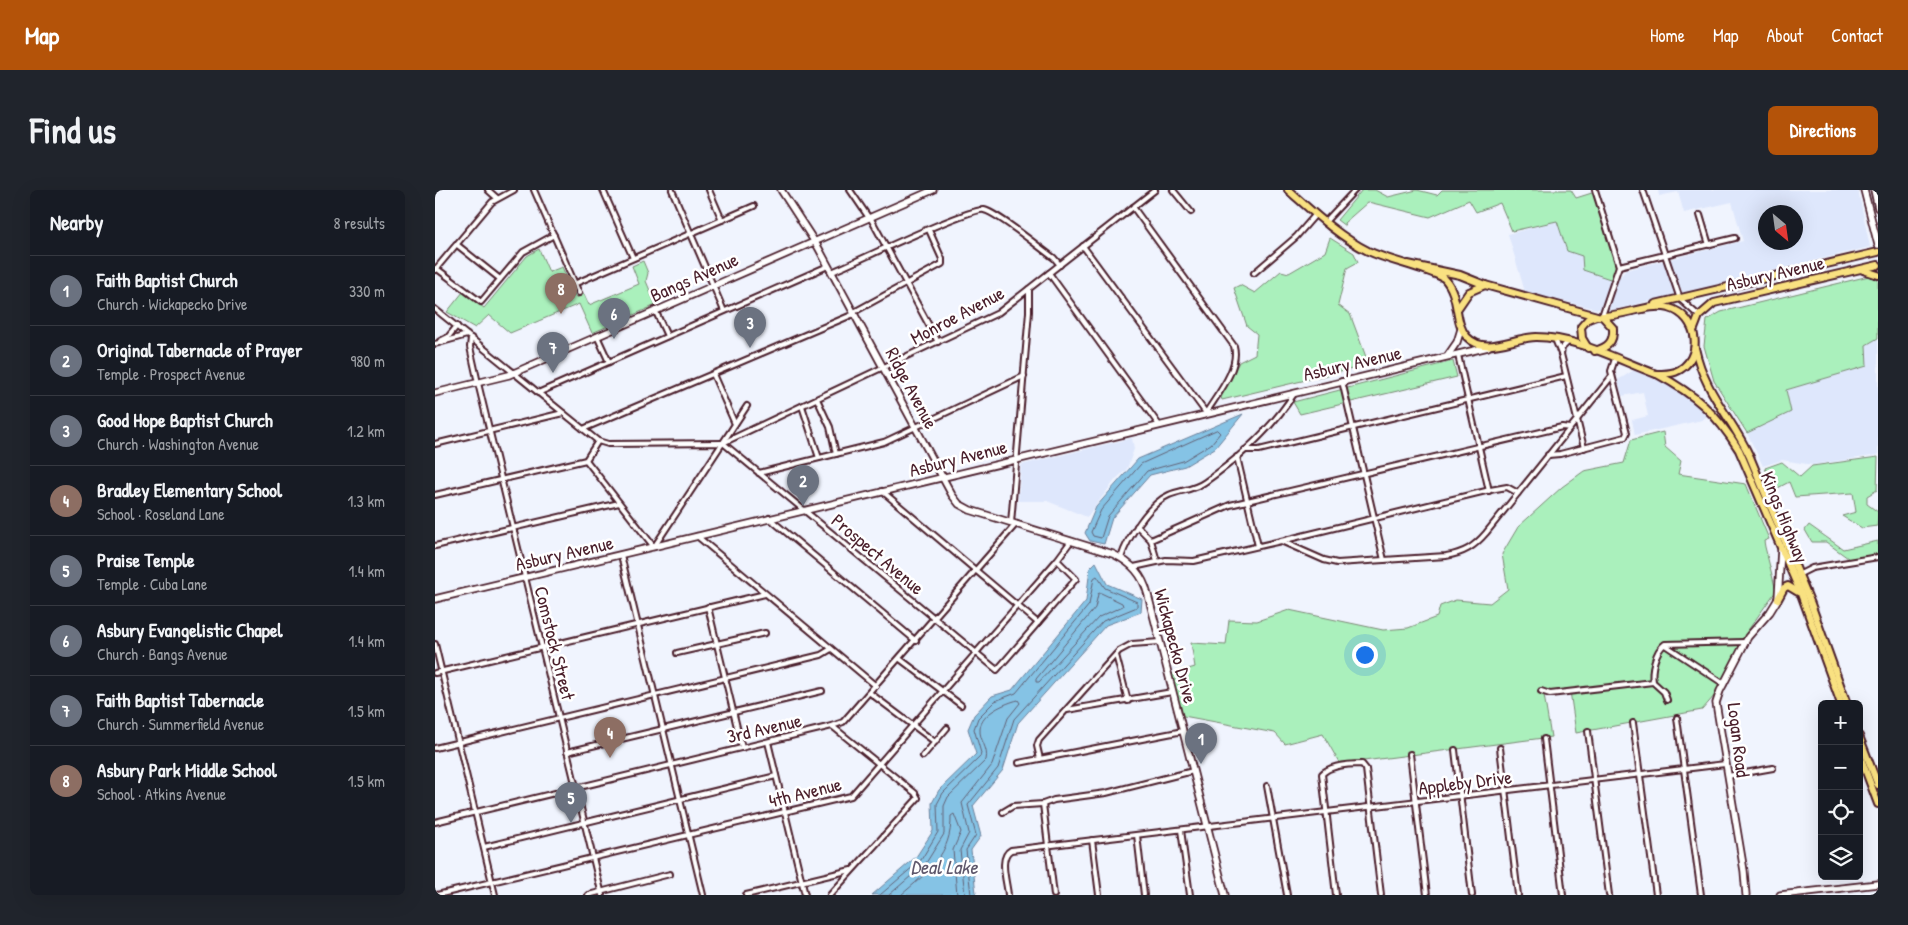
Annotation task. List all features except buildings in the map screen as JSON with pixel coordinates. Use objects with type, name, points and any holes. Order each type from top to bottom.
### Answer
[{"type":"main road","points":[[1290,191],[1325,222],[1364,249],[1444,278],[1451,285],[1458,308],[1461,329],[1472,341],[1488,347],[1531,337],[1569,342],[1595,351],[1606,347],[1613,339],[1613,328],[1601,315]]},
{"type":"main road","name":"Asbury Avenue","points":[[1601,315],[1623,312],[1878,252]]},
{"type":"main road","points":[[1408,264],[1450,272],[1485,285],[1567,308],[1601,315],[1623,315],[1654,307],[1668,307],[1683,315],[1694,330]]},
{"type":"main road","name":"Asbury Avenue","points":[[1699,316],[1714,303],[1878,265]]},
{"type":"main road","points":[[1859,269],[1872,271],[1878,276]]},
{"type":"main road","points":[[1458,308],[1467,294],[1485,285]]},
{"type":"main road","points":[[1588,348],[1582,338],[1581,326],[1588,319],[1601,315]]},
{"type":"main road","points":[[1694,330],[1699,316]]},
{"type":"main road","name":"Kings Highway","points":[[1694,330],[1695,348],[1705,383],[1743,441],[1845,700]]},
{"type":"main road","points":[[1656,374],[1671,373],[1679,370],[1690,360],[1695,348]]},
{"type":"main road","name":"Kings Highway","points":[[1595,351],[1656,374],[1698,399],[1729,433],[1750,472],[1780,544],[1796,576],[1840,700]]},
{"type":"main road","points":[[1778,599],[1783,588],[1788,586],[1793,587],[1801,594]]},
{"type":"main road","points":[[1862,745],[1878,786]]},
{"type":"main road","points":[[1863,763],[1878,804]]},
{"type":"street","points":[[488,190],[497,198]]},
{"type":"street","points":[[514,190],[497,198],[436,269],[479,303],[529,247],[554,235]]},
{"type":"street","points":[[534,190],[579,294]]},
{"type":"street","points":[[603,190],[633,258]]},
{"type":"street","points":[[672,190],[724,311]]},
{"type":"street","points":[[709,190],[722,220]]},
{"type":"street","name":"Ridge Avenue","points":[[781,190],[815,241],[943,477],[962,506],[1093,547]]},
{"type":"street","points":[[850,190],[887,248],[938,342]]},
{"type":"street","name":"Bangs Avenue","points":[[435,393],[513,373],[869,218],[924,192],[933,190]]},
{"type":"street","points":[[1173,190],[1191,212]]},
{"type":"street","points":[[1325,222],[1355,190]]},
{"type":"street","points":[[1595,190],[1619,266],[1601,315]]},
{"type":"street","points":[[1643,190],[1680,298],[1685,306],[1699,316]]},
{"type":"street","points":[[1865,190],[1878,245]]},
{"type":"street","points":[[1874,190],[1878,208]]},
{"type":"street","name":"Monroe Avenue","points":[[723,443],[998,313],[1153,191]]},
{"type":"street","points":[[575,284],[754,206]]},
{"type":"street","points":[[1083,246],[1206,413],[1233,367],[1234,346],[1133,207]]},
{"type":"street","points":[[832,272],[975,210],[984,210],[1001,219],[1054,258],[1060,265]]},
{"type":"street","points":[[1254,272],[1296,237],[1316,214]]},
{"type":"street","points":[[1700,215],[1709,244]]},
{"type":"street","points":[[583,429],[854,313],[906,284],[939,265],[942,259],[929,230]]},
{"type":"street","points":[[1619,266],[1735,238]]},
{"type":"street","points":[[456,244],[500,280]]},
{"type":"street","points":[[538,393],[828,266]]},
{"type":"street","points":[[1049,274],[1159,425]]},
{"type":"street","points":[[1014,523],[1013,503],[1029,312],[1029,289]]},
{"type":"street","points":[[435,309],[598,441],[608,444],[723,443]]},
{"type":"street","points":[[655,310],[667,336]]},
{"type":"street","points":[[435,344],[448,337],[457,326]]},
{"type":"street","points":[[1448,355],[1457,342],[1461,329]]},
{"type":"street","points":[[435,344],[469,336]]},
{"type":"street","name":"Comstock Street","points":[[469,336],[469,347],[601,893]]},
{"type":"street","points":[[597,336],[609,362]]},
{"type":"street","points":[[1555,339],[1561,354],[1584,448]]},
{"type":"street","points":[[1561,354],[1562,348],[1569,342]]},
{"type":"street","name":"Asbury Avenue","points":[[435,600],[1206,413],[1488,347]]},
{"type":"street","points":[[1458,355],[1489,490]]},
{"type":"street","points":[[1548,455],[1584,448],[1626,436],[1612,376],[1615,359]]},
{"type":"street","points":[[713,374],[735,424]]},
{"type":"street","points":[[759,473],[880,444],[1024,376]]},
{"type":"street","points":[[1245,450],[1259,450],[1566,376]]},
{"type":"street","points":[[1281,541],[1330,562],[1446,556],[1467,550],[1477,543],[1612,376]]},
{"type":"street","points":[[1341,381],[1384,560]]},
{"type":"street","points":[[1121,558],[1127,540],[1137,526],[1164,497],[1200,485],[1237,457],[1280,414],[1296,392]]},
{"type":"street","points":[[817,399],[830,427],[836,454]]},
{"type":"street","points":[[586,460],[654,547],[747,406]]},
{"type":"street","points":[[802,406],[819,458]]},
{"type":"street","points":[[435,444],[563,413]]},
{"type":"street","points":[[1151,540],[1215,510],[1248,500],[1479,445],[1563,427],[1570,428]]},
{"type":"street","points":[[435,495],[586,460],[598,441]]},
{"type":"street","name":"Prospect Avenue","points":[[723,443],[997,670],[1038,623]]},
{"type":"street","points":[[1237,457],[1259,546]]},
{"type":"street","points":[[1134,567],[1157,561],[1193,561],[1489,490],[1507,488],[1518,493]]},
{"type":"street","points":[[882,491],[1038,623],[1076,579],[1057,560]]},
{"type":"street","points":[[435,546],[619,503]]},
{"type":"street","points":[[769,518],[915,641]]},
{"type":"street","name":"3rd Avenue","points":[[435,822],[768,742],[832,726],[846,720],[976,571],[1014,523]]},
{"type":"street","points":[[1137,526],[1151,540],[1157,561]]},
{"type":"street","points":[[697,536],[876,686]]},
{"type":"street","name":"4th Avenue","points":[[437,895],[851,796],[1057,560],[1071,540]]},
{"type":"street","points":[[1778,599],[1780,544]]},
{"type":"street","name":"Wickapecko Drive","points":[[1093,547],[1121,558],[1134,567],[1146,588],[1225,895]]},
{"type":"street","points":[[621,555],[703,895]]},
{"type":"street","points":[[1796,576],[1812,568],[1878,557]]},
{"type":"street","points":[[435,673],[765,594]]},
{"type":"street","name":"Logan Road","points":[[1746,895],[1744,871],[1716,708],[1718,696],[1745,642],[1770,612],[1778,599]]},
{"type":"street","points":[[708,607],[742,748]]},
{"type":"street","points":[[677,653],[765,633]]},
{"type":"street","points":[[1040,759],[1038,742],[1116,655],[1129,644],[1160,642]]},
{"type":"street","points":[[1667,700],[1664,692],[1653,682],[1652,671],[1659,650],[1665,644],[1745,642]]},
{"type":"street","points":[[435,644],[495,895]]},
{"type":"street","points":[[1665,644],[1724,684]]},
{"type":"street","points":[[435,748],[821,655],[831,649]]},
{"type":"street","points":[[1116,655],[1128,701]]},
{"type":"street","points":[[900,659],[961,706]]},
{"type":"street","points":[[1541,691],[1551,694],[1653,682]]},
{"type":"street","points":[[567,752],[822,691]]},
{"type":"street","points":[[1067,710],[1173,692]]},
{"type":"street","points":[[870,693],[935,742]]},
{"type":"street","points":[[1677,718],[1701,895]]},
{"type":"street","points":[[1633,723],[1655,895]]},
{"type":"street","points":[[829,895],[915,802],[917,796],[832,726]]},
{"type":"street","points":[[923,756],[947,728]]},
{"type":"street","points":[[1588,730],[1609,895]]},
{"type":"street","points":[[1019,763],[1183,732]]},
{"type":"street","points":[[1544,739],[1563,895]]},
{"type":"street","points":[[768,742],[805,895]]},
{"type":"street","points":[[1500,748],[1517,895]]},
{"type":"street","points":[[1455,750],[1472,895]]},
{"type":"street","points":[[1410,754],[1427,895]]},
{"type":"street","points":[[1336,895],[1322,774],[1330,768],[1362,764],[1366,768],[1381,895]]},
{"type":"street","name":"Appleby Drive","points":[[1008,895],[1004,859],[1011,850],[1725,764]]},
{"type":"street","points":[[1728,776],[1773,768]]},
{"type":"street","points":[[1003,812],[1013,806],[1043,804],[1054,800],[1106,793],[1193,771]]},
{"type":"street","points":[[484,847],[776,776]]},
{"type":"street","points":[[1267,786],[1287,895]]},
{"type":"street","points":[[1043,804],[1053,895]]},
{"type":"street","points":[[1181,830],[1190,895]]},
{"type":"street","points":[[1137,835],[1144,895]]},
{"type":"street","points":[[1092,840],[1099,895]]},
{"type":"street","points":[[747,895],[853,870]]},
{"type":"street","points":[[588,895],[670,874]]},
{"type":"street","points":[[1779,895],[1822,892],[1878,884]]},
{"type":"shaded area","points":[[1658,190],[1858,190],[1870,247],[1613,310],[1597,309],[1525,292],[1508,234],[1557,221],[1567,251],[1582,256],[1616,281],[1626,270],[1743,241],[1732,202],[1684,213],[1678,192],[1659,196]]},
{"type":"shaded area","points":[[1878,338],[1878,455],[1813,465],[1782,460],[1763,466],[1747,433],[1791,412],[1786,390],[1867,366],[1866,345]]},
{"type":"shaded area","points":[[1634,370],[1675,388],[1709,415],[1702,420],[1635,435],[1632,420],[1648,416],[1643,392],[1622,396],[1618,380]]},
{"type":"shaded area","points":[[1132,438],[1134,449],[1127,469],[1116,479],[1087,517],[1047,501],[1018,501],[1021,465]]},
{"type":"green space","points":[[1362,190],[1375,190],[1388,197],[1417,190],[1437,195],[1442,190],[1571,190],[1576,198],[1595,192],[1622,264],[1616,281],[1583,270],[1582,256],[1567,251],[1557,221],[1512,231],[1500,203],[1476,212],[1469,200],[1430,217],[1368,202],[1344,223],[1345,226],[1337,220]]},
{"type":"green space","points":[[1330,238],[1354,253],[1358,262],[1347,268],[1338,305],[1350,314],[1369,365],[1222,400],[1221,397],[1239,362],[1255,354],[1257,334],[1247,326],[1234,288],[1240,285],[1255,293],[1281,271],[1289,273],[1325,252]]},
{"type":"green space","points":[[539,249],[549,272],[562,267],[576,298],[584,294],[589,305],[639,284],[632,266],[643,261],[648,273],[646,281],[656,305],[592,333],[579,304],[510,333],[489,315],[475,328],[447,312],[463,292],[484,308],[527,256]]},
{"type":"green space","points":[[1873,275],[1878,278],[1878,338],[1866,345],[1867,366],[1786,390],[1791,412],[1747,433],[1714,381],[1704,346],[1707,320],[1721,312]]},
{"type":"green space","points":[[1453,361],[1457,377],[1300,414],[1293,402]]},
{"type":"green space","points":[[1663,432],[1665,447],[1681,461],[1678,474],[1746,484],[1769,539],[1764,541],[1776,591],[1746,633],[1749,636],[1715,695],[1702,710],[1576,733],[1570,691],[1544,695],[1551,737],[1340,764],[1323,734],[1285,744],[1275,733],[1178,715],[1168,675],[1195,667],[1191,643],[1226,645],[1229,620],[1257,621],[1289,610],[1383,630],[1408,628],[1437,617],[1440,606],[1456,600],[1490,603],[1508,589],[1502,554],[1518,527],[1562,487],[1584,471],[1624,463],[1631,440]]},
{"type":"green space","points":[[1878,457],[1877,490],[1867,496],[1867,504],[1878,512],[1877,526],[1862,528],[1842,516],[1856,512],[1853,493],[1795,497],[1789,482],[1774,490],[1765,468],[1782,462],[1800,477],[1812,466]]},
{"type":"green space","points":[[1809,525],[1843,549],[1878,541],[1878,557],[1852,561],[1826,542],[1812,542],[1805,530]]},
{"type":"water","points":[[1243,414],[1215,448],[1185,466],[1150,475],[1112,518],[1104,544],[1090,541],[1085,533],[1096,507],[1138,459]]},
{"type":"water","name":"Deal Lake","points":[[1096,562],[1107,584],[1142,599],[1141,612],[1106,625],[1018,723],[1003,770],[973,806],[981,836],[971,850],[976,893],[971,895],[872,895],[916,857],[933,831],[932,803],[939,790],[976,754],[968,729],[974,715],[992,696],[1012,690],[1086,601],[1090,568]]},
{"type":"place","name":"Asbury Park Middle School","points":[[561,314]]},
{"type":"place","name":"Asbury Evangelistic Chapel","points":[[614,339]]},
{"type":"place","name":"Good Hope Baptist Church","points":[[750,348]]},
{"type":"place","name":"Faith Baptist Tabernacle","points":[[553,373]]},
{"type":"place","name":"Original Tabernacle of Prayer","points":[[803,506]]},
{"type":"place","name":"Bradley Elementary School","points":[[610,758]]},
{"type":"place","name":"Faith Baptist Church","points":[[1201,764]]},
{"type":"place","name":"Praise Temple","points":[[571,823]]}]
